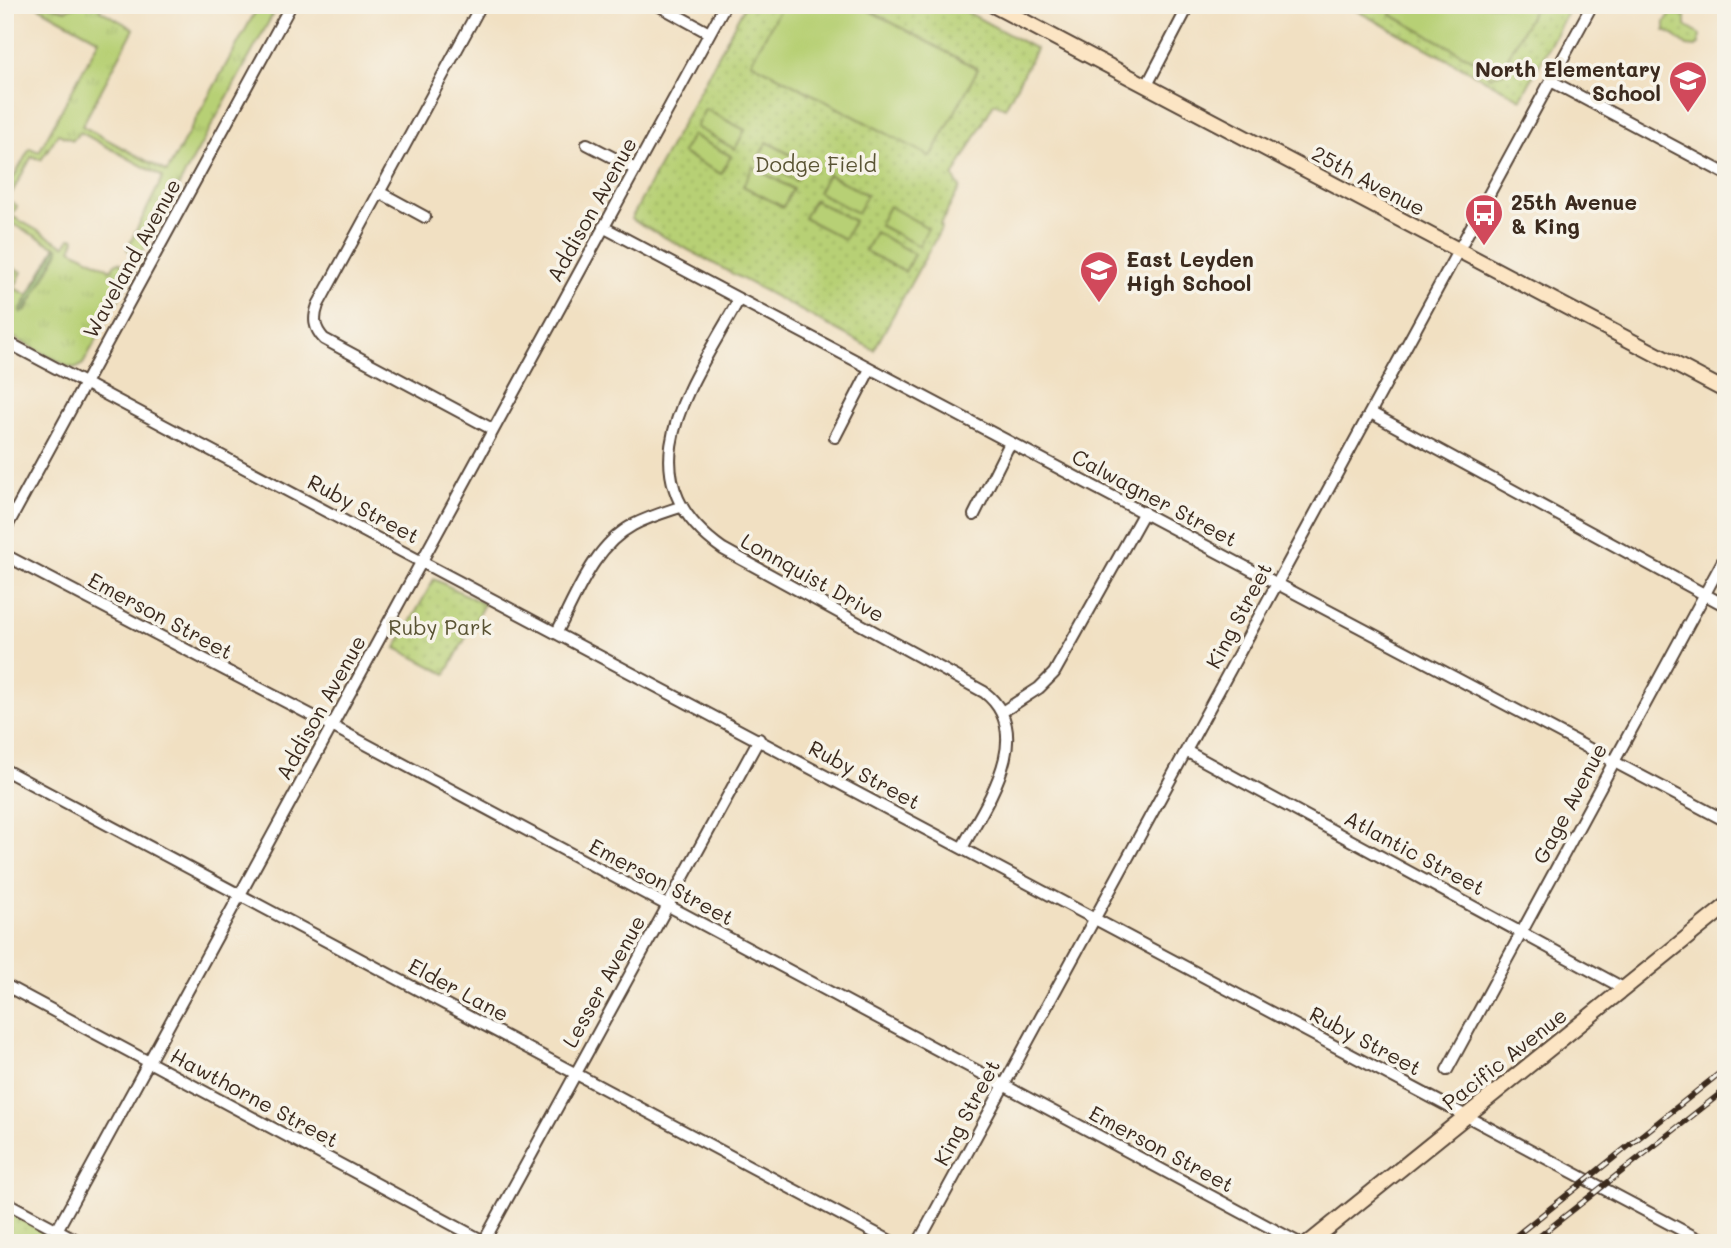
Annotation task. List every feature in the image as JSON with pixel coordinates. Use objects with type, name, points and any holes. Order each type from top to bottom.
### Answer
[{"type":"street","name":"Waveland Avenue","points":[[5,530],[291,5]]},
{"type":"street","points":[[481,5],[314,315],[318,332],[324,339],[492,429]]},
{"type":"street","points":[[658,5],[709,33]]},
{"type":"street","name":"Addison Avenue","points":[[50,1243],[724,5]]},
{"type":"street","name":"25th Avenue","points":[[993,5],[1726,391]]},
{"type":"street","points":[[1146,87],[1189,5]]},
{"type":"street","name":"King Street","points":[[918,1243],[1592,5]]},
{"type":"street","points":[[1551,81],[1726,174]]},
{"type":"street","points":[[587,144],[635,169]]},
{"type":"street","points":[[379,192],[425,217]]},
{"type":"street","name":"Calwagner Street","points":[[603,227],[1726,821]]},
{"type":"street","name":"Lonnquist Drive","points":[[739,299],[678,412],[670,456],[674,493],[680,507],[708,538],[723,549],[984,692],[996,701],[1002,712]]},
{"type":"street","name":"Ruby Street","points":[[5,341],[1706,1243]]},
{"type":"street","points":[[835,437],[870,369]]},
{"type":"street","points":[[1371,412],[1726,606]]},
{"type":"street","points":[[974,515],[1010,443]]},
{"type":"street","points":[[557,632],[594,563],[605,548],[633,525],[680,507]]},
{"type":"street","points":[[962,848],[1004,766],[1006,738],[1002,712],[1030,695],[1054,673],[1144,512]]},
{"type":"street","name":"Emerson Street","points":[[5,555],[332,726],[1299,1243]]},
{"type":"street","name":"Gage Avenue","points":[[1447,1070],[1726,555]]},
{"type":"street","name":"Lesser Avenue","points":[[485,1242],[759,739]]},
{"type":"street","name":"Atlantic Street","points":[[1186,751],[1625,989]]},
{"type":"street","name":"Elder Lane","points":[[5,770],[894,1243]]},
{"type":"street","name":"Pacific Avenue","points":[[1309,1243],[1726,906]]},
{"type":"street","name":"Hawthorne Street","points":[[5,985],[485,1242]]},
{"type":"street","points":[[5,1202],[82,1243]]},
{"type":"green space","points":[[35,5],[65,10],[79,5],[102,5],[100,10],[134,29],[82,126],[167,172],[259,5],[278,5],[141,254],[133,254],[127,249],[163,177],[80,132],[73,140],[58,134],[41,160],[32,156],[8,200],[17,206],[12,216],[65,246],[70,238],[74,238],[71,249],[111,270],[119,262],[129,272],[130,278],[83,364],[77,368],[69,367],[5,333],[5,289],[16,273],[12,270],[14,268],[22,272],[14,288],[28,295],[56,247],[5,220],[5,193],[30,148],[39,152],[99,40]]},
{"type":"green space","name":"Dodge Field","points":[[745,5],[954,5],[1036,49],[1005,108],[994,103],[953,177],[960,187],[940,225],[942,227],[874,350],[631,219]]},
{"type":"green space","points":[[782,5],[859,5],[978,69],[931,157],[751,62]]},
{"type":"green space","points":[[1346,5],[1571,5],[1521,99]]},
{"type":"green space","points":[[1395,5],[1536,5],[1507,59],[1507,70],[1490,77],[1484,66],[1390,14]]},
{"type":"green space","points":[[1671,13],[1684,15],[1686,26],[1700,35],[1696,47],[1687,46],[1665,31],[1665,22]]},
{"type":"green space","points":[[705,109],[745,130],[735,149],[696,127]]},
{"type":"green space","points":[[692,135],[731,156],[721,174],[682,153]]},
{"type":"green space","points":[[767,142],[806,163],[796,181],[757,160]]},
{"type":"green space","points":[[753,167],[793,189],[783,207],[743,186]]},
{"type":"green space","points":[[828,174],[867,195],[857,213],[818,192]]},
{"type":"green space","points":[[814,200],[854,221],[844,239],[804,218]]},
{"type":"green space","points":[[889,206],[928,228],[919,246],[879,225]]},
{"type":"green space","points":[[875,232],[914,254],[905,272],[865,251]]},
{"type":"green space","points":[[56,247],[59,251],[26,311],[21,313],[20,311]]},
{"type":"green space","name":"Ruby Park","points":[[434,579],[484,604],[446,674],[396,648]]},
{"type":"green space","points":[[5,1211],[46,1233],[41,1243],[5,1243]]},
{"type":"railway","points":[[1507,1243],[1726,1068]]},
{"type":"railway","points":[[1531,1243],[1726,1089]]},
{"type":"place","name":"North Elementary School","points":[[1688,114]]},
{"type":"place","name":"25th Avenue & King","points":[[1484,247]]},
{"type":"place","name":"East Leyden High School","points":[[1099,304]]}]
